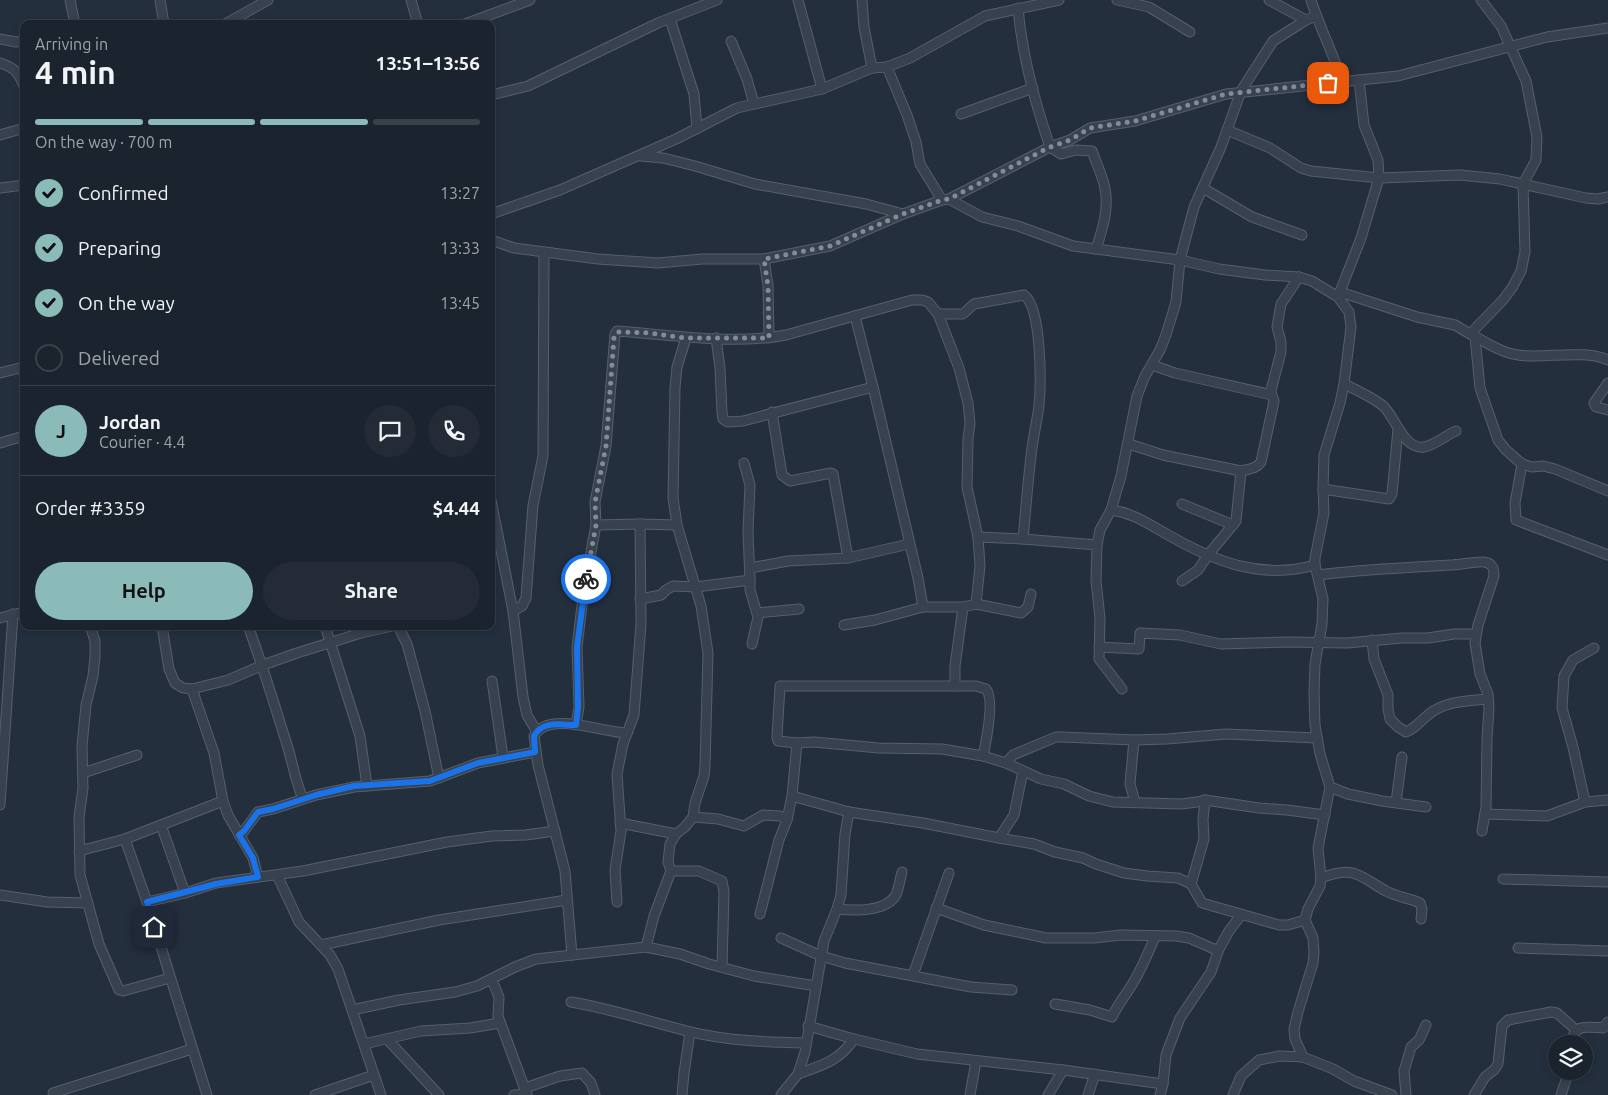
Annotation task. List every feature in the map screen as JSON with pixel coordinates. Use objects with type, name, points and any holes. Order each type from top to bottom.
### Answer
[{"type":"street","points":[[70,0],[74,20]]},
{"type":"street","points":[[160,0],[163,20]]},
{"type":"street","points":[[232,20],[268,0]]},
{"type":"street","points":[[410,0],[417,20]]},
{"type":"street","points":[[476,20],[530,0]]},
{"type":"street","points":[[495,94],[528,86],[658,22],[717,0]]},
{"type":"street","points":[[798,0],[822,89]]},
{"type":"street","points":[[862,0],[864,27],[872,68]]},
{"type":"street","points":[[495,213],[560,190],[640,156],[738,108],[822,89],[872,68],[887,67],[910,58],[985,16],[1058,0]]},
{"type":"street","points":[[1117,0],[1149,7],[1190,32]]},
{"type":"street","points":[[1269,0],[1306,20]]},
{"type":"street","points":[[1311,0],[1327,44],[1334,54],[1342,81]]},
{"type":"street","points":[[1481,0],[1501,26],[1526,81],[1537,137],[1536,160],[1522,184],[1525,252],[1521,271],[1512,288],[1473,335],[1480,388],[1498,440],[1512,457],[1522,464],[1555,469],[1608,491]]},
{"type":"street","points":[[1018,8],[1020,37],[1050,147],[1061,154],[1076,150],[1092,151],[1104,185],[1106,201],[1104,224],[1096,249]]},
{"type":"street","points":[[1122,689],[1099,659],[1100,619],[1096,580],[1097,545],[1100,530],[1111,510],[1129,444],[1137,396],[1166,334],[1176,302],[1180,260],[1194,207],[1227,130],[1241,91],[1273,41],[1306,20],[1316,16]]},
{"type":"street","points":[[670,19],[694,94],[696,129]]},
{"type":"street","points":[[495,241],[514,248],[544,252],[598,259],[658,263],[702,259],[764,259],[830,246],[903,214],[946,199],[1050,147],[1070,140],[1090,128],[1135,121],[1241,91],[1398,76],[1547,37],[1608,28]]},
{"type":"street","points":[[0,39],[20,42]]},
{"type":"street","points":[[731,41],[747,78],[754,104]]},
{"type":"street","points":[[0,63],[13,69],[20,76]]},
{"type":"street","points":[[887,67],[907,115],[916,142],[920,164],[946,199],[982,217],[1018,226],[1073,246],[1180,260],[1219,269],[1299,277],[1339,294],[1417,317],[1455,325],[1501,350],[1520,356],[1553,354],[1608,360]]},
{"type":"street","points":[[1303,1057],[1297,1047],[1294,1029],[1313,962],[1312,938],[1305,920],[1308,909],[1317,895],[1321,878],[1318,848],[1330,788],[1317,738],[1314,693],[1322,624],[1323,599],[1315,565],[1324,513],[1324,455],[1344,384],[1351,326],[1348,312],[1339,294],[1361,238],[1379,178],[1378,160],[1364,125],[1358,80]]},
{"type":"street","points":[[961,114],[1033,88]]},
{"type":"street","points":[[0,135],[20,129]]},
{"type":"street","points":[[1227,130],[1270,148],[1301,168],[1311,171],[1379,178],[1460,175],[1500,179],[1586,198],[1598,199],[1608,197]]},
{"type":"street","points":[[640,156],[671,160],[755,184],[866,204],[903,214]]},
{"type":"street","points":[[0,188],[20,185]]},
{"type":"street","points":[[1203,188],[1252,217],[1302,235]]},
{"type":"street","points":[[513,611],[522,606],[526,598],[533,505],[543,456],[544,252]]},
{"type":"street","points":[[764,259],[768,286],[769,338]]},
{"type":"street","points":[[1270,394],[1281,352],[1276,326],[1281,304],[1299,277]]},
{"type":"street","points":[[938,314],[963,314],[974,304],[1024,296],[1029,299],[1034,312],[1039,340],[1039,406],[1032,449],[1023,539]]},
{"type":"street","points":[[576,725],[578,707],[577,647],[584,590],[596,525],[595,502],[606,446],[615,334],[617,332],[650,333],[686,338],[769,338],[912,300],[928,302],[938,314],[959,368],[968,404],[970,424],[967,487],[978,537],[980,566],[976,604]]},
{"type":"street","points":[[854,316],[873,388],[923,607]]},
{"type":"street","points":[[646,947],[654,916],[671,871],[668,862],[670,844],[676,834],[693,817],[705,766],[708,652],[704,622],[696,587],[677,525],[673,498],[674,388],[677,367],[686,338]]},
{"type":"street","points":[[716,338],[723,419],[728,422],[743,421],[772,412],[873,388]]},
{"type":"street","points":[[1129,444],[1163,455],[1241,471],[1252,469],[1261,462],[1274,397],[1270,394],[1175,373],[1152,365]]},
{"type":"street","points":[[0,373],[20,368]]},
{"type":"street","points":[[1608,383],[1594,403],[1596,407],[1608,410]]},
{"type":"street","points":[[1344,384],[1372,398],[1383,406],[1398,429],[1411,443],[1421,446],[1431,444],[1456,432]]},
{"type":"street","points":[[772,412],[782,475],[785,479],[790,481],[833,474],[848,558]]},
{"type":"street","points":[[1323,488],[1388,499],[1392,494],[1398,429]]},
{"type":"street","points":[[0,443],[20,437]]},
{"type":"street","points":[[744,463],[750,485],[748,532],[750,590],[758,613],[757,627],[752,644]]},
{"type":"street","points":[[1522,464],[1515,503],[1516,520],[1553,536],[1608,555]]},
{"type":"street","points":[[1182,581],[1198,570],[1238,518],[1241,471]]},
{"type":"street","points":[[1182,504],[1233,525]]},
{"type":"street","points":[[1111,510],[1141,519],[1172,537],[1229,564],[1256,570],[1294,570],[1315,565]]},
{"type":"street","points":[[495,520],[513,611],[523,697],[527,715],[537,732]]},
{"type":"street","points":[[617,902],[615,879],[621,831],[617,774],[623,744],[634,715],[641,624],[640,524]]},
{"type":"street","points":[[596,525],[677,525]]},
{"type":"street","points":[[978,537],[1097,545]]},
{"type":"street","points":[[750,568],[788,561],[848,558],[909,544]]},
{"type":"street","points":[[1318,575],[1352,570],[1486,562],[1494,568],[1494,576],[1475,643],[1480,674],[1489,708],[1486,814],[1482,831]]},
{"type":"street","points":[[640,599],[661,595],[673,586],[696,587],[750,580]]},
{"type":"street","points":[[844,625],[875,620],[923,607],[963,607],[976,604],[1021,613],[1028,607],[1031,594]]},
{"type":"street","points":[[954,686],[963,607]]},
{"type":"street","points":[[758,613],[799,609]]},
{"type":"street","points":[[0,618],[20,613]]},
{"type":"street","points":[[0,805],[13,614]]},
{"type":"street","points":[[91,630],[95,642],[95,657],[93,676],[86,705],[82,746],[84,788],[79,816],[80,875],[99,944],[119,990],[123,991],[170,978]]},
{"type":"street","points":[[163,630],[169,669],[175,683],[183,688],[192,689],[228,680],[263,665],[374,630]]},
{"type":"street","points":[[250,630],[263,665],[298,788],[303,799]]},
{"type":"street","points":[[326,630],[360,736],[366,786]]},
{"type":"street","points":[[400,630],[407,644],[425,711],[439,778]]},
{"type":"street","points":[[1099,647],[1138,649],[1140,633],[1180,635],[1220,644],[1347,643],[1402,638],[1428,638],[1454,634],[1476,634]]},
{"type":"street","points":[[1372,640],[1374,659],[1388,695],[1390,720],[1406,732],[1414,729],[1427,715],[1442,707],[1465,700],[1488,699]]},
{"type":"street","points":[[1585,802],[1574,747],[1562,708],[1564,676],[1573,660],[1594,648]]},
{"type":"street","points":[[492,681],[503,757]]},
{"type":"street","points":[[983,756],[990,698],[986,690],[976,686],[782,685],[780,689],[778,741],[796,744],[814,742],[879,748],[942,749],[983,756],[1006,763],[1041,779],[1064,784],[1089,796],[1113,802],[1181,804],[1205,800],[1325,815]]},
{"type":"street","points":[[192,689],[214,753],[223,800],[239,835],[253,858],[258,877]]},
{"type":"street","points":[[572,955],[565,871],[535,752],[534,736],[549,724],[576,725],[627,733]]},
{"type":"street","points":[[1006,763],[1013,755],[1056,738],[1134,740],[1226,734],[1317,738]]},
{"type":"street","points":[[1134,740],[1130,784],[1135,802]]},
{"type":"street","points":[[760,914],[779,840],[788,820],[796,744]]},
{"type":"street","points":[[239,835],[258,812],[303,799],[344,788],[430,781],[459,769],[503,757],[535,752]]},
{"type":"street","points":[[83,773],[137,756]]},
{"type":"street","points":[[1396,802],[1402,757]]},
{"type":"street","points":[[999,838],[1014,815],[1023,771]]},
{"type":"street","points":[[1330,788],[1348,794],[1426,807]]},
{"type":"street","points":[[792,796],[849,812],[923,823],[1034,844],[1055,852],[1083,858],[1124,873],[1178,878],[1191,884],[1202,903],[1279,925],[1288,925],[1305,920]]},
{"type":"street","points":[[79,851],[125,839],[223,800]]},
{"type":"street","points":[[1191,884],[1204,839],[1205,800]]},
{"type":"street","points":[[1486,814],[1547,816],[1585,802],[1608,800]]},
{"type":"street","points":[[781,1095],[798,1074],[802,1063],[824,941],[838,909],[841,895],[845,834],[849,812]]},
{"type":"street","points":[[693,817],[718,819],[744,826],[763,815],[780,816],[788,820]]},
{"type":"street","points":[[620,823],[676,834]]},
{"type":"street","points":[[161,825],[185,893]]},
{"type":"street","points":[[147,902],[216,884],[277,875],[447,842],[555,831]]},
{"type":"street","points":[[125,839],[147,902],[206,1095]]},
{"type":"street","points":[[671,871],[699,871],[722,881],[724,892],[722,967]]},
{"type":"street","points":[[838,909],[874,909],[886,903],[895,896],[902,872]]},
{"type":"street","points":[[913,975],[949,873]]},
{"type":"street","points":[[1321,878],[1334,873],[1357,873],[1388,892],[1420,903],[1422,909],[1421,919]]},
{"type":"street","points":[[277,875],[299,922],[321,945],[338,969],[381,1095]]},
{"type":"street","points":[[1503,879],[1608,882]]},
{"type":"street","points":[[0,895],[47,902],[88,903]]},
{"type":"street","points":[[321,945],[439,920],[567,900]]},
{"type":"street","points":[[936,908],[984,925],[1046,938],[1094,938],[1121,935],[1176,936],[1189,938],[1214,949],[1220,949]]},
{"type":"street","points":[[1160,1095],[1166,1055],[1180,1018],[1211,972],[1229,931],[1241,914]]},
{"type":"street","points":[[1055,1004],[1090,1010],[1112,1017],[1118,1003],[1132,985],[1155,937]]},
{"type":"street","points":[[781,938],[821,956],[844,963],[970,987],[1012,990]]},
{"type":"street","points":[[352,1010],[399,1000],[456,992],[492,980],[515,967],[536,960],[646,947],[680,954],[754,976],[816,986]]},
{"type":"street","points":[[1518,948],[1608,951]]},
{"type":"street","points":[[492,980],[498,997],[500,1023],[526,1092]]},
{"type":"street","points":[[571,1002],[601,1007],[690,1032],[732,1040],[806,1043]]},
{"type":"street","points":[[1474,1095],[1485,1077],[1498,1064],[1502,1026],[1508,1020],[1551,1012],[1557,1014],[1576,1030]]},
{"type":"street","points":[[1575,1035],[1576,1030],[1582,1027],[1603,1028],[1608,1022]]},
{"type":"street","points":[[364,1044],[422,1031],[470,1028],[500,1023]]},
{"type":"street","points":[[1406,1095],[1404,1071],[1406,1061],[1411,1047],[1419,1040],[1426,1025]]},
{"type":"street","points":[[808,1026],[917,1054],[1063,1070],[1163,1084]]},
{"type":"street","points":[[682,1095],[690,1032]]},
{"type":"street","points":[[387,1039],[439,1095]]},
{"type":"street","points":[[798,1074],[830,1062],[854,1039]]},
{"type":"street","points":[[53,1093],[192,1048]]},
{"type":"street","points":[[1233,1095],[1241,1076],[1259,1060],[1280,1056],[1303,1057],[1333,1069],[1354,1081],[1392,1095]]},
{"type":"street","points":[[970,1095],[976,1061]]},
{"type":"street","points":[[1048,1095],[1063,1070]]},
{"type":"street","points":[[514,1095],[526,1092],[560,1076],[582,1073],[591,1083],[595,1095]]},
{"type":"street","points":[[1088,1095],[1095,1074]]},
{"type":"street","points":[[320,1094],[374,1075]]},
{"type":"street","points":[[1561,1095],[1565,1080]]},
{"type":"way so far","points":[[586,579],[596,525],[595,502],[606,446],[614,337],[617,332],[650,333],[686,338],[769,338],[768,286],[764,259],[830,246],[875,228],[903,214],[949,199],[1050,147],[1070,140],[1090,128],[1135,121],[1241,91],[1328,83]]},
{"type":"route","points":[[154,927],[147,902],[216,884],[258,877],[253,858],[239,835],[258,812],[354,786],[430,781],[478,763],[535,752],[534,736],[541,728],[549,724],[576,725],[578,707],[577,647],[586,579]]}]
